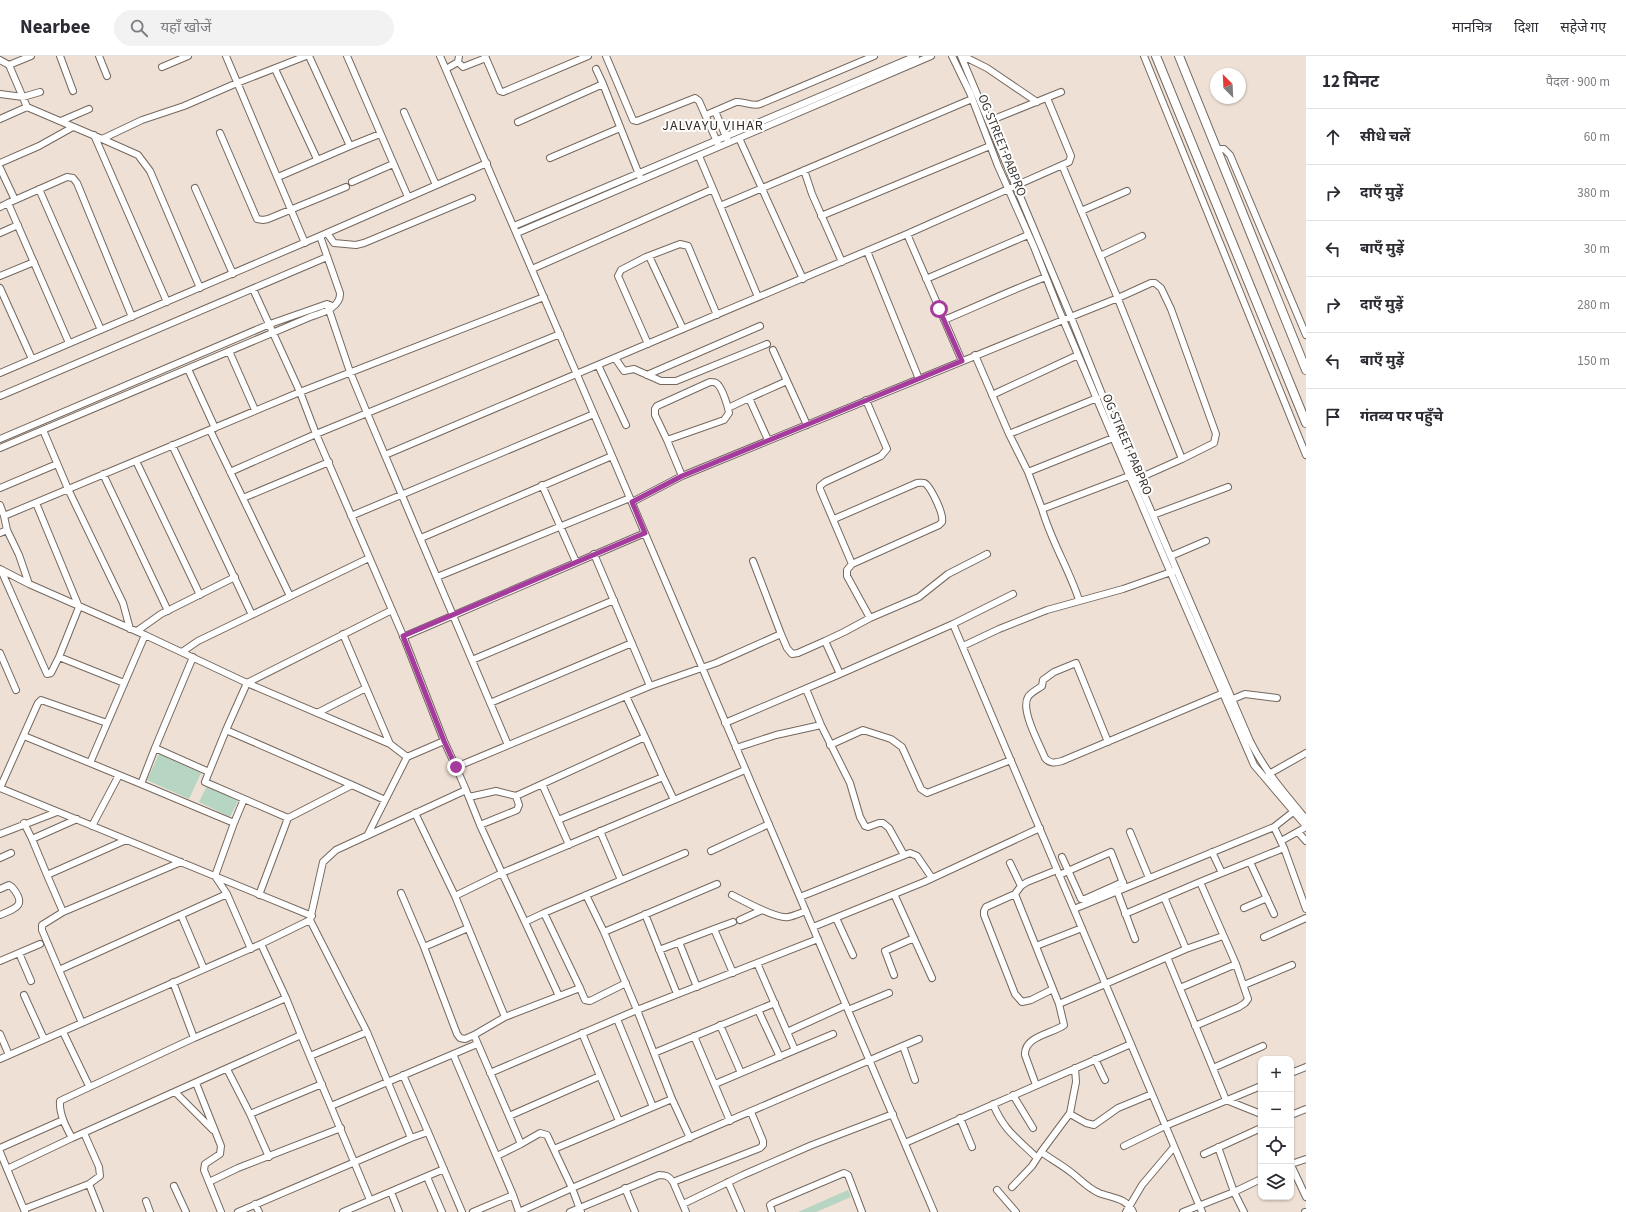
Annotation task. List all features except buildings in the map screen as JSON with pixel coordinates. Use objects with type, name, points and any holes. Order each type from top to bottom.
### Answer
[{"type":"main road","points":[[1156,56],[1306,423]]},
{"type":"main road","points":[[1179,56],[1306,370]]},
{"type":"street","points":[[9,65],[31,56]]},
{"type":"street","points":[[60,56],[73,91]]},
{"type":"street","points":[[99,56],[107,76]]},
{"type":"street","points":[[162,67],[188,56]]},
{"type":"street","points":[[226,56],[305,243]]},
{"type":"street","points":[[102,139],[142,120],[184,106],[237,83],[308,56],[350,146]]},
{"type":"street","points":[[347,56],[408,197]]},
{"type":"street","points":[[440,56],[517,233],[934,1212]]},
{"type":"street","points":[[446,69],[458,59],[463,67],[486,57],[500,91],[503,92],[588,56]]},
{"type":"street","points":[[606,56],[633,120],[637,121],[695,98],[699,101],[718,143]]},
{"type":"street","points":[[706,115],[741,101],[754,105],[760,104],[874,56]]},
{"type":"street","points":[[514,226],[639,173],[728,139],[916,56]]},
{"type":"street","points":[[728,139],[739,138],[931,56]]},
{"type":"street","name":"OG STREET PABPRO","points":[[952,56],[972,99],[990,146],[1129,476],[1254,765],[1306,827]]},
{"type":"street","points":[[962,56],[987,68],[1037,102]]},
{"type":"street","name":"OG STREET PABPRO","points":[[962,56],[1071,316],[1137,479],[1172,556],[1257,754],[1277,785],[1306,819]]},
{"type":"street","points":[[1144,56],[1306,455]]},
{"type":"street","points":[[0,60],[9,65],[27,107],[138,155],[148,166],[200,288]]},
{"type":"street","points":[[275,69],[317,159]]},
{"type":"street","points":[[596,69],[642,180]]},
{"type":"street","points":[[518,122],[602,84]]},
{"type":"street","points":[[0,94],[23,97],[40,92]]},
{"type":"street","points":[[989,121],[1061,92]]},
{"type":"street","points":[[385,454],[842,262],[1069,162],[1071,156],[1048,98]]},
{"type":"street","points":[[720,206],[972,99]]},
{"type":"street","points":[[0,119],[27,107]]},
{"type":"street","points":[[61,121],[88,109]]},
{"type":"street","points":[[715,111],[728,139]]},
{"type":"street","points":[[404,112],[436,185]]},
{"type":"street","points":[[0,163],[39,146],[73,127]]},
{"type":"street","points":[[550,158],[620,128]]},
{"type":"street","points":[[220,133],[257,219],[263,220],[292,210],[346,187]]},
{"type":"street","points":[[278,177],[317,159],[380,134]]},
{"type":"street","points":[[94,135],[166,302]]},
{"type":"street","points":[[739,138],[803,278]]},
{"type":"street","points":[[517,233],[699,156],[718,143]]},
{"type":"street","points":[[822,216],[990,146]]},
{"type":"street","points":[[1216,149],[1224,149],[1230,155],[1306,335]]},
{"type":"street","points":[[699,156],[758,297]]},
{"type":"street","points":[[0,373],[305,243],[487,163]]},
{"type":"street","points":[[352,182],[393,164]]},
{"type":"street","points":[[1062,165],[1118,298],[1182,459]]},
{"type":"street","points":[[0,168],[15,200]]},
{"type":"street","points":[[804,170],[842,262]]},
{"type":"street","points":[[0,207],[67,177],[73,178],[77,183],[132,317]]},
{"type":"street","points":[[195,188],[233,274]]},
{"type":"street","points":[[39,189],[101,330]]},
{"type":"street","points":[[532,270],[713,189]]},
{"type":"street","points":[[1081,211],[1128,192]]},
{"type":"street","points":[[327,233],[334,243],[356,245],[472,198]]},
{"type":"street","points":[[8,203],[69,344]]},
{"type":"street","points":[[0,233],[18,225]]},
{"type":"street","points":[[907,234],[962,361]]},
{"type":"street","points":[[926,279],[1028,235]]},
{"type":"street","points":[[0,439],[270,324],[334,305],[340,298],[340,293],[320,236]]},
{"type":"street","points":[[1100,256],[1142,236]]},
{"type":"street","points":[[648,344],[618,276],[621,270],[649,256],[680,244],[685,244],[688,246],[717,315]]},
{"type":"street","points":[[867,251],[919,379]]},
{"type":"street","points":[[649,256],[683,329]]},
{"type":"street","points":[[0,396],[327,257]]},
{"type":"street","points":[[0,276],[34,262]]},
{"type":"street","points":[[944,320],[968,311],[1000,295],[1046,277]]},
{"type":"street","points":[[437,577],[560,526],[631,500],[682,476],[768,440],[1118,298],[1151,283],[1155,283],[1161,288],[1171,310],[1216,434],[1214,443],[1137,479]]},
{"type":"street","points":[[0,288],[32,359]]},
{"type":"street","points":[[253,289],[300,392],[316,434],[403,636],[444,741],[480,825],[560,996]]},
{"type":"street","points":[[4,516],[255,410],[544,297]]},
{"type":"street","points":[[327,307],[350,372],[508,745]]},
{"type":"street","points":[[0,448],[229,351],[327,307]]},
{"type":"street","points":[[647,375],[760,326]]},
{"type":"street","points":[[230,472],[316,434],[560,334]]},
{"type":"street","points":[[615,358],[622,370],[627,371],[634,369],[661,381],[676,381],[768,344]]},
{"type":"street","points":[[773,350],[807,425]]},
{"type":"street","points":[[229,351],[255,410]]},
{"type":"street","points":[[992,395],[1078,355]]},
{"type":"street","points":[[975,356],[1009,434],[1028,472],[1048,528],[1071,578],[1079,600]]},
{"type":"street","points":[[598,365],[626,425]]},
{"type":"street","points":[[188,368],[230,472],[290,596]]},
{"type":"street","points":[[728,408],[788,381]]},
{"type":"street","points":[[667,440],[724,420],[729,413],[728,408],[719,386],[716,383],[710,382],[657,406],[655,410],[655,415],[682,476]]},
{"type":"street","points":[[749,398],[768,440]]},
{"type":"street","points":[[1009,434],[1097,398]]},
{"type":"street","points":[[852,564],[820,486],[825,482],[881,456],[887,449],[866,400]]},
{"type":"street","points":[[352,516],[594,414]]},
{"type":"street","points":[[43,430],[68,489],[123,603],[130,629]]},
{"type":"street","points":[[1028,472],[1113,438]]},
{"type":"street","points":[[172,445],[252,615]]},
{"type":"street","points":[[421,538],[612,456]]},
{"type":"street","points":[[136,461],[200,595]]},
{"type":"street","points":[[243,498],[329,462]]},
{"type":"street","points":[[0,488],[57,464]]},
{"type":"street","points":[[103,474],[168,610]]},
{"type":"street","points":[[1042,509],[1129,476]]},
{"type":"street","points":[[834,520],[922,482],[925,483],[930,489],[941,512],[943,518],[939,525],[852,564],[847,570],[847,576],[870,618]]},
{"type":"street","points":[[542,485],[576,562]]},
{"type":"street","points":[[1153,515],[1228,487]]},
{"type":"street","points":[[0,570],[46,674],[51,673],[79,607],[36,503]]},
{"type":"street","points":[[0,505],[7,530],[19,555],[29,584]]},
{"type":"street","points":[[0,533],[7,530]]},
{"type":"street","points":[[403,636],[645,533]]},
{"type":"street","points":[[1172,556],[1206,542]]},
{"type":"street","points":[[594,554],[650,686]]},
{"type":"street","points":[[753,561],[781,634],[787,648],[792,654],[798,653],[825,641],[870,618],[919,597],[948,574],[988,554]]},
{"type":"street","points":[[182,652],[198,641],[369,558]]},
{"type":"street","points":[[963,646],[1026,618],[1079,600],[1123,589],[1177,569]]},
{"type":"street","points":[[0,570],[79,607],[137,631],[247,683],[390,744],[407,757]]},
{"type":"street","points":[[137,631],[168,610],[235,577]]},
{"type":"street","points":[[725,723],[953,624],[1013,594]]},
{"type":"street","points":[[472,660],[614,600]]},
{"type":"street","points":[[288,818],[205,782],[247,683],[392,610]]},
{"type":"street","points":[[953,624],[1202,1212]]},
{"type":"street","points":[[343,634],[390,744]]},
{"type":"street","points":[[456,767],[650,686],[702,668],[781,634]]},
{"type":"street","points":[[90,763],[145,635]]},
{"type":"street","points":[[825,641],[840,674]]},
{"type":"street","points":[[490,703],[632,643]]},
{"type":"street","points":[[0,653],[16,690]]},
{"type":"street","points":[[59,657],[124,682]]},
{"type":"street","points":[[141,784],[193,657]]},
{"type":"street","points":[[1108,742],[1076,663],[1054,672],[1043,680],[1042,686],[1028,697],[1025,708],[1026,711],[1045,758],[1048,762],[1054,763],[1062,762],[1229,691]]},
{"type":"street","points":[[317,713],[366,688]]},
{"type":"street","points":[[806,689],[830,745],[850,783],[860,817],[865,826],[868,827],[883,823],[888,828],[904,855]]},
{"type":"street","points":[[1233,699],[1244,694],[1277,698]]},
{"type":"street","points":[[626,696],[674,800]]},
{"type":"street","points":[[107,723],[41,700],[38,703],[0,788],[215,876],[311,918]]},
{"type":"street","points":[[736,748],[776,735],[821,725]]},
{"type":"street","points":[[226,730],[385,800]]},
{"type":"street","points":[[830,745],[863,730],[891,739],[902,747],[921,790],[927,793],[1011,760]]},
{"type":"street","points":[[24,736],[234,823]]},
{"type":"street","points":[[469,797],[496,791],[516,796],[645,737]]},
{"type":"street","points":[[368,834],[407,757],[444,741]]},
{"type":"street","points":[[155,748],[209,772]]},
{"type":"street","points":[[1269,774],[1306,753]]},
{"type":"street","points":[[455,896],[502,873],[745,770]]},
{"type":"street","points":[[92,826],[118,774]]},
{"type":"street","points":[[558,820],[663,777]]},
{"type":"street","points":[[542,784],[569,845]]},
{"type":"street","points":[[260,895],[288,818],[352,785]]},
{"type":"street","points":[[412,1138],[367,1032],[311,918],[324,862],[336,850],[466,790]]},
{"type":"street","points":[[480,825],[517,810],[519,805],[516,796]]},
{"type":"street","points":[[215,876],[244,799]]},
{"type":"street","points":[[0,834],[24,823],[57,812]]},
{"type":"street","points":[[1062,857],[1081,899],[1085,899],[1149,878],[1274,827],[1293,812]]},
{"type":"street","points":[[414,813],[455,896],[505,1017]]},
{"type":"street","points":[[32,839],[77,819]]},
{"type":"street","points":[[24,823],[63,912]]},
{"type":"street","points":[[712,851],[769,824]]},
{"type":"street","points":[[1274,827],[1284,848],[1306,909]]},
{"type":"street","points":[[1281,841],[1306,827]]},
{"type":"street","points":[[813,927],[932,878],[1040,828]]},
{"type":"street","points":[[600,832],[621,880]]},
{"type":"street","points":[[1130,832],[1149,878]]},
{"type":"street","points":[[1298,832],[1306,840]]},
{"type":"street","points":[[47,875],[126,840]]},
{"type":"street","points":[[1125,914],[1284,848]]},
{"type":"street","points":[[525,922],[685,852]]},
{"type":"street","points":[[1054,989],[1024,1002],[1019,1000],[1015,994],[984,915],[986,907],[1015,894],[1021,886],[1027,882],[1058,872],[1068,871],[1111,852],[1124,885]]},
{"type":"street","points":[[1212,852],[1222,873]]},
{"type":"street","points":[[0,858],[10,853]]},
{"type":"street","points":[[800,897],[910,853],[917,856],[932,878]]},
{"type":"street","points":[[82,1023],[42,930],[42,925],[63,912],[181,862]]},
{"type":"street","points":[[1250,862],[1274,914]]},
{"type":"street","points":[[1010,863],[1021,886]]},
{"type":"street","points":[[215,876],[227,894],[251,949]]},
{"type":"street","points":[[1195,1026],[1245,1003],[1248,999],[1236,964],[1200,882]]},
{"type":"street","points":[[604,932],[717,884]]},
{"type":"street","points":[[0,889],[9,885],[12,887],[20,902],[19,906],[16,908],[0,915]]},
{"type":"street","points":[[1074,909],[1116,891],[1124,885]]},
{"type":"street","points":[[1116,891],[1135,939]]},
{"type":"street","points":[[401,893],[424,947],[457,1034],[460,1038],[474,1035],[505,1017],[580,988]]},
{"type":"street","points":[[59,970],[227,894]]},
{"type":"street","points":[[894,894],[932,978]]},
{"type":"street","points":[[1015,894],[1054,989],[1064,1025],[1033,1040],[1026,1047],[1025,1056],[1036,1085]]},
{"type":"street","points":[[586,895],[626,983],[672,1099],[690,1138]]},
{"type":"street","points":[[732,895],[762,910],[788,917],[806,911]]},
{"type":"street","points":[[1164,897],[1186,949]]},
{"type":"street","points":[[1244,908],[1267,898]]},
{"type":"street","points":[[740,920],[762,910]]},
{"type":"street","points":[[544,913],[585,1000],[590,1001],[626,983]]},
{"type":"street","points":[[645,914],[677,994]]},
{"type":"street","points":[[181,915],[204,969]]},
{"type":"street","points":[[0,1059],[251,949],[311,918]]},
{"type":"street","points":[[836,918],[853,955]]},
{"type":"street","points":[[1264,937],[1306,918]]},
{"type":"street","points":[[659,950],[733,922]]},
{"type":"street","points":[[424,947],[468,928]]},
{"type":"street","points":[[1036,946],[1082,928]]},
{"type":"street","points":[[714,929],[733,972]]},
{"type":"street","points":[[1059,1004],[1186,949],[1223,936]]},
{"type":"street","points":[[894,975],[885,951],[914,938]]},
{"type":"street","points":[[490,1073],[637,1010],[818,939]]},
{"type":"street","points":[[679,942],[697,986]]},
{"type":"street","points":[[0,961],[40,944]]},
{"type":"street","points":[[261,944],[286,998],[370,1200]]},
{"type":"street","points":[[19,953],[32,981]]},
{"type":"street","points":[[1167,957],[1226,1100],[1258,1113]]},
{"type":"street","points":[[757,963],[795,1050]]},
{"type":"street","points":[[1180,988],[1236,964]]},
{"type":"street","points":[[1244,985],[1292,965]]},
{"type":"street","points":[[173,982],[194,1038]]},
{"type":"street","points":[[787,1032],[889,993]]},
{"type":"street","points":[[24,995],[44,1039]]},
{"type":"street","points":[[72,1138],[63,1120],[59,1107],[60,1102],[89,1086],[286,998]]},
{"type":"street","points":[[654,1053],[775,1002]]},
{"type":"street","points":[[758,1010],[780,1057]]},
{"type":"street","points":[[617,1019],[654,1107]]},
{"type":"street","points":[[720,1025],[741,1073]]},
{"type":"street","points":[[63,1032],[89,1086]]},
{"type":"street","points":[[310,1056],[367,1032]]},
{"type":"street","points":[[0,1034],[9,1055]]},
{"type":"street","points":[[582,1034],[619,1121]]},
{"type":"street","points":[[715,1084],[833,1034]]},
{"type":"street","points":[[7,1170],[72,1138],[301,1035]]},
{"type":"street","points":[[474,1035],[521,1144]]},
{"type":"street","points":[[694,1036],[730,1121]]},
{"type":"street","points":[[453,1054],[497,1156],[519,1212],[919,1039]]},
{"type":"street","points":[[331,1106],[388,1080],[477,1044]]},
{"type":"street","points":[[905,1143],[1130,1044]]},
{"type":"street","points":[[903,1046],[915,1080]]},
{"type":"street","points":[[1213,1068],[1263,1046]]},
{"type":"street","points":[[1095,1059],[1105,1080]]},
{"type":"street","points":[[1294,1072],[1306,1067]]},
{"type":"street","points":[[1012,1186],[1032,1166],[1070,1114],[1076,1082],[1075,1068]]},
{"type":"street","points":[[227,1069],[250,1114],[269,1157]]},
{"type":"street","points":[[403,1075],[462,1212]]},
{"type":"street","points":[[509,1116],[600,1076]]},
{"type":"street","points":[[196,1082],[216,1133],[221,1151],[220,1154],[205,1164],[204,1170],[221,1212]]},
{"type":"street","points":[[250,1114],[322,1084]]},
{"type":"street","points":[[1124,1146],[1165,1126],[1258,1087]]},
{"type":"street","points":[[175,1092],[216,1133]]},
{"type":"street","points":[[1070,1114],[1086,1123],[1094,1125],[1118,1108],[1152,1094]]},
{"type":"street","points":[[1013,1095],[1033,1128]]},
{"type":"street","points":[[554,1149],[672,1099]]},
{"type":"street","points":[[992,1104],[1002,1124],[1008,1132],[1039,1155],[1072,1173],[1088,1187],[1099,1193],[1123,1200],[1132,1209]]},
{"type":"street","points":[[1294,1114],[1306,1108]]},
{"type":"street","points":[[673,1182],[760,1148],[763,1145],[763,1141],[751,1112]]},
{"type":"street","points":[[683,1204],[728,1182],[812,1145],[892,1114]]},
{"type":"street","points":[[960,1118],[972,1147]]},
{"type":"street","points":[[0,1148],[63,1120]]},
{"type":"street","points":[[209,1182],[238,1168],[341,1128]]},
{"type":"street","points":[[1204,1154],[1258,1129]]},
{"type":"street","points":[[240,1211],[428,1132]]},
{"type":"street","points":[[0,1152],[25,1211],[88,1184],[98,1178],[101,1173],[84,1133]]},
{"type":"street","points":[[497,1156],[540,1133],[547,1134],[581,1210]]},
{"type":"street","points":[[1126,1212],[1132,1209],[1142,1185],[1174,1147]]},
{"type":"street","points":[[1218,1147],[1234,1192],[1244,1212]]},
{"type":"street","points":[[1294,1163],[1306,1159]]},
{"type":"street","points":[[343,1212],[356,1210],[370,1200],[444,1169]]},
{"type":"street","points":[[1294,1171],[1306,1197]]},
{"type":"street","points":[[772,1212],[770,1205],[773,1203],[844,1173],[848,1175],[862,1212]]},
{"type":"street","points":[[570,1212],[581,1210],[625,1188],[660,1175],[666,1175],[673,1182],[686,1212]]},
{"type":"street","points":[[427,1177],[442,1212]]},
{"type":"street","points":[[1183,1212],[1234,1192],[1258,1180]]},
{"type":"street","points":[[728,1182],[741,1212]]},
{"type":"street","points":[[88,1184],[100,1212]]},
{"type":"street","points":[[174,1186],[186,1212]]},
{"type":"street","points":[[625,1188],[635,1212]]},
{"type":"street","points":[[997,1190],[1016,1212]]},
{"type":"street","points":[[391,1192],[399,1212]]},
{"type":"street","points":[[473,1212],[513,1195]]},
{"type":"street","points":[[146,1201],[150,1212]]},
{"type":"street","points":[[255,1204],[259,1212]]},
{"type":"green space","points":[[159,754],[201,773],[189,799],[147,780]]},
{"type":"green space","points":[[207,786],[238,801],[230,817],[199,802]]},
{"type":"green space","points":[[848,1190],[851,1197],[816,1212],[798,1212]]},
{"type":"district","name":"JALVAYU VIHAR","points":[[713,125]]},
{"type":"route","points":[[456,767],[444,741],[403,636],[645,533],[632,502],[682,476],[962,361],[939,309]]}]
